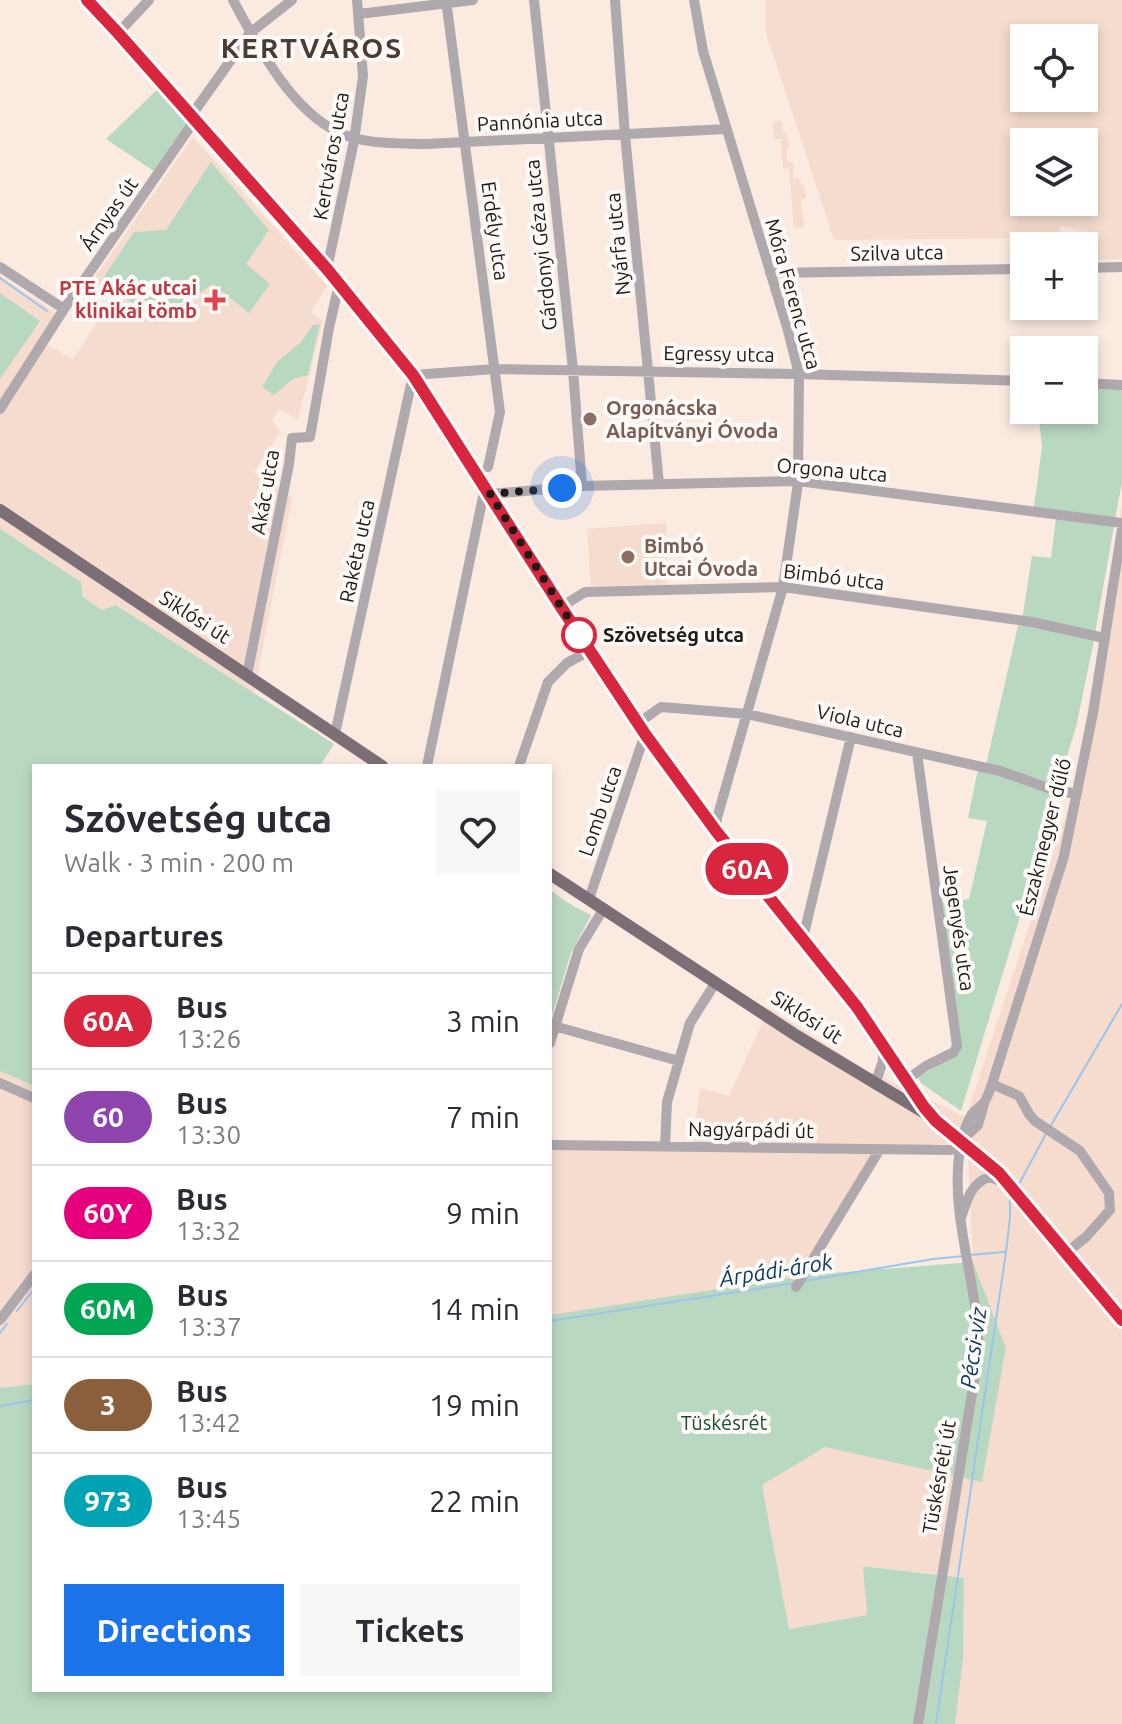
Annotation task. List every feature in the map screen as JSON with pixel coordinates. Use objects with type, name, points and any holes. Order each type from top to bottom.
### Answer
[{"type":"main road","name":"Siklósi út","points":[[0,510],[376,763]]},
{"type":"main road","name":"Siklósi út","points":[[552,875],[797,1036],[936,1121],[985,1160],[1010,1185],[1122,1320]]},
{"type":"street","points":[[87,0],[327,269],[413,375],[645,734],[716,831],[857,1007],[936,1121]]},
{"type":"street","points":[[118,33],[149,0]]},
{"type":"street","name":"Pannónia utca","points":[[233,0],[250,33],[302,106],[341,134],[355,138],[387,143],[465,143],[727,129]]},
{"type":"street","name":"Árnyas út","points":[[0,409],[64,309],[155,182],[250,33],[292,0]]},
{"type":"street","name":"Kertváros utca","points":[[327,269],[355,138],[363,76],[357,0]]},
{"type":"street","points":[[359,14],[473,0]]},
{"type":"street","name":"Gárdonyi Géza utca","points":[[534,0],[573,370],[582,486]]},
{"type":"street","name":"Nyárfa utca","points":[[615,0],[659,484]]},
{"type":"street","name":"Móra Ferenc utca","points":[[694,0],[703,51],[799,374],[798,481],[783,587],[717,818],[716,831]]},
{"type":"street","name":"Erdély utca","points":[[446,2],[500,412],[488,467]]},
{"type":"street","points":[[0,267],[64,309]]},
{"type":"street","points":[[1098,268],[1122,267]]},
{"type":"street","name":"Szilva utca","points":[[770,273],[1010,269]]},
{"type":"street","name":"Akác utca","points":[[247,675],[292,438],[310,437],[339,284]]},
{"type":"street","name":"Egressy utca","points":[[413,375],[495,369],[1010,381]]},
{"type":"street","name":"Rakéta utca","points":[[335,734],[413,375]]},
{"type":"street","points":[[1098,384],[1122,385]]},
{"type":"street","name":"Orgona utca","points":[[488,490],[798,481],[1122,526]]},
{"type":"street","points":[[427,764],[488,490]]},
{"type":"street","name":"Északmegyer dűlő","points":[[961,1141],[969,1118],[985,1102],[992,1084],[1064,856],[1093,713],[1122,526]]},
{"type":"street","name":"Bimbó utca","points":[[561,607],[585,592],[783,587],[1032,622],[1104,638]]},
{"type":"street","points":[[520,764],[548,682],[567,663],[589,651]]},
{"type":"street","name":"Viola utca","points":[[638,723],[661,707],[747,714],[1000,771],[1076,794]]},
{"type":"street","name":"Lomb utca","points":[[589,899],[645,734]]},
{"type":"street","points":[[803,938],[851,737]]},
{"type":"street","name":"Jegenyés utca","points":[[906,1080],[954,1052],[957,1046],[917,753]]},
{"type":"street","points":[[698,807],[707,808],[725,789]]},
{"type":"street","points":[[552,1034],[579,949],[604,908]]},
{"type":"street","points":[[665,1147],[667,1102],[690,1023],[716,982]]},
{"type":"street","points":[[554,1026],[679,1061]]},
{"type":"street","points":[[875,1084],[884,1053],[877,1036]]},
{"type":"street","points":[[0,1083],[32,1097]]},
{"type":"street","points":[[992,1084],[1019,1096],[1029,1114],[1080,1151],[1109,1193],[1110,1210],[1105,1217],[1066,1253]]},
{"type":"street","name":"Tüskésréti út","points":[[918,1724],[978,1357],[976,1318],[960,1225],[961,1141]]},
{"type":"street","name":"Nagyárpádi út","points":[[552,1145],[951,1150]]},
{"type":"street","points":[[798,1283],[880,1149]]},
{"type":"street","points":[[960,1225],[968,1198],[978,1183],[990,1177],[1010,1185]]},
{"type":"street","points":[[0,1320],[32,1278]]},
{"type":"shaded area","points":[[766,0],[1122,0],[1122,259],[1098,260],[1098,232],[1061,226],[1059,232],[1010,232],[1010,238],[834,240],[766,33]]},
{"type":"shaded area","points":[[782,121],[788,140],[787,162],[793,162],[794,178],[799,178],[806,189],[806,198],[801,199],[804,227],[794,228],[789,169],[783,169],[781,139],[774,139],[773,122]]},
{"type":"shaded area","points":[[193,137],[327,286],[311,312],[323,321],[298,420],[279,409],[272,420],[280,432],[254,472],[292,497],[254,693],[117,605],[103,610],[82,596],[81,582],[0,529],[0,276],[56,313],[39,339],[73,360],[114,295],[93,280]]},
{"type":"shaded area","points":[[1122,505],[1122,1724],[955,1724],[963,1660],[964,1577],[864,1566],[867,1615],[789,1629],[762,1485],[825,1447],[982,1481],[1006,1348],[973,1262],[966,1118],[946,1144],[882,1147],[807,1275],[552,1315],[552,1140],[693,1144],[700,1088],[729,1096],[769,1008],[864,1069],[966,1117],[1074,790]]},
{"type":"shaded area","name":"Bimbó Utcai Óvoda","points":[[666,523],[667,585],[591,586],[587,529]]},
{"type":"shaded area","points":[[0,1036],[32,1058],[32,1384],[0,1388]]},
{"type":"green space","points":[[163,84],[195,120],[158,174],[106,139]]},
{"type":"green space","points":[[211,162],[269,230],[246,264],[270,284],[249,313],[213,284],[158,321],[101,281],[134,232],[166,230]]},
{"type":"green space","points":[[0,293],[40,321],[0,379]]},
{"type":"green space","points":[[320,324],[308,375],[293,379],[274,395],[262,387],[277,362],[301,342],[313,325]]},
{"type":"green space","points":[[1098,387],[1122,388],[1122,482],[1115,519],[1034,507],[1042,447],[1040,424],[1098,424]]},
{"type":"green space","points":[[1056,518],[1114,526],[1095,633],[1022,620],[1032,556],[1051,558]]},
{"type":"green space","points":[[0,529],[81,582],[82,596],[102,610],[116,605],[334,744],[321,764],[32,764],[32,1085],[0,1071]]},
{"type":"green space","points":[[1018,626],[1033,626],[1094,641],[1076,727],[1058,785],[986,765]]},
{"type":"green space","points":[[978,769],[1055,793],[961,1111],[921,1083],[918,1077],[960,1053],[942,903],[969,899],[987,821],[968,818]]},
{"type":"green space","points":[[552,891],[591,915],[571,953],[552,1015]]},
{"type":"green space","name":"Tüskésrét","points":[[973,1262],[1006,1348],[982,1482],[825,1447],[762,1485],[789,1629],[867,1615],[863,1566],[964,1578],[963,1660],[955,1724],[0,1724],[0,1388],[32,1384],[32,1692],[552,1692],[552,1315],[807,1275]]},
{"type":"waterway","points":[[0,278],[47,311]]},
{"type":"waterway","name":"Pécsi-víz","points":[[1050,1127],[1122,1004]]},
{"type":"waterway","name":"Pécsi-víz","points":[[1018,1186],[1047,1132]]},
{"type":"waterway","name":"Pécsi-víz","points":[[936,1724],[1013,1195]]},
{"type":"waterway","name":"Árpádi-árok","points":[[970,1255],[1004,1252]]},
{"type":"waterway","name":"Árpádi-árok","points":[[804,1281],[964,1256]]},
{"type":"waterway","name":"Árpádi-árok","points":[[552,1321],[794,1283]]},
{"type":"waterway","points":[[17,1311],[32,1292]]},
{"type":"waterway","points":[[0,1333],[7,1324]]},
{"type":"waterway","name":"Árpádi-árok","points":[[0,1406],[32,1400]]},
{"type":"bus line","name":"60A","points":[[87,0],[327,269],[413,375],[589,651],[698,807],[857,1007],[936,1121],[999,1173],[1122,1320]]},
{"type":"place","name":"PTE Akác utcai klinikai tömb","points":[[215,300]]},
{"type":"place","name":"Orgonácska Alapítványi Óvoda","points":[[590,419]]},
{"type":"place","name":"Bimbó Utcai Óvoda","points":[[628,557]]},
{"type":"place","name":"Szövetség utca","points":[[579,635]]},
{"type":"district","name":"KERTVÁROS","points":[[312,48]]},
{"type":"route","points":[[562,488],[490,494],[579,635]]}]
